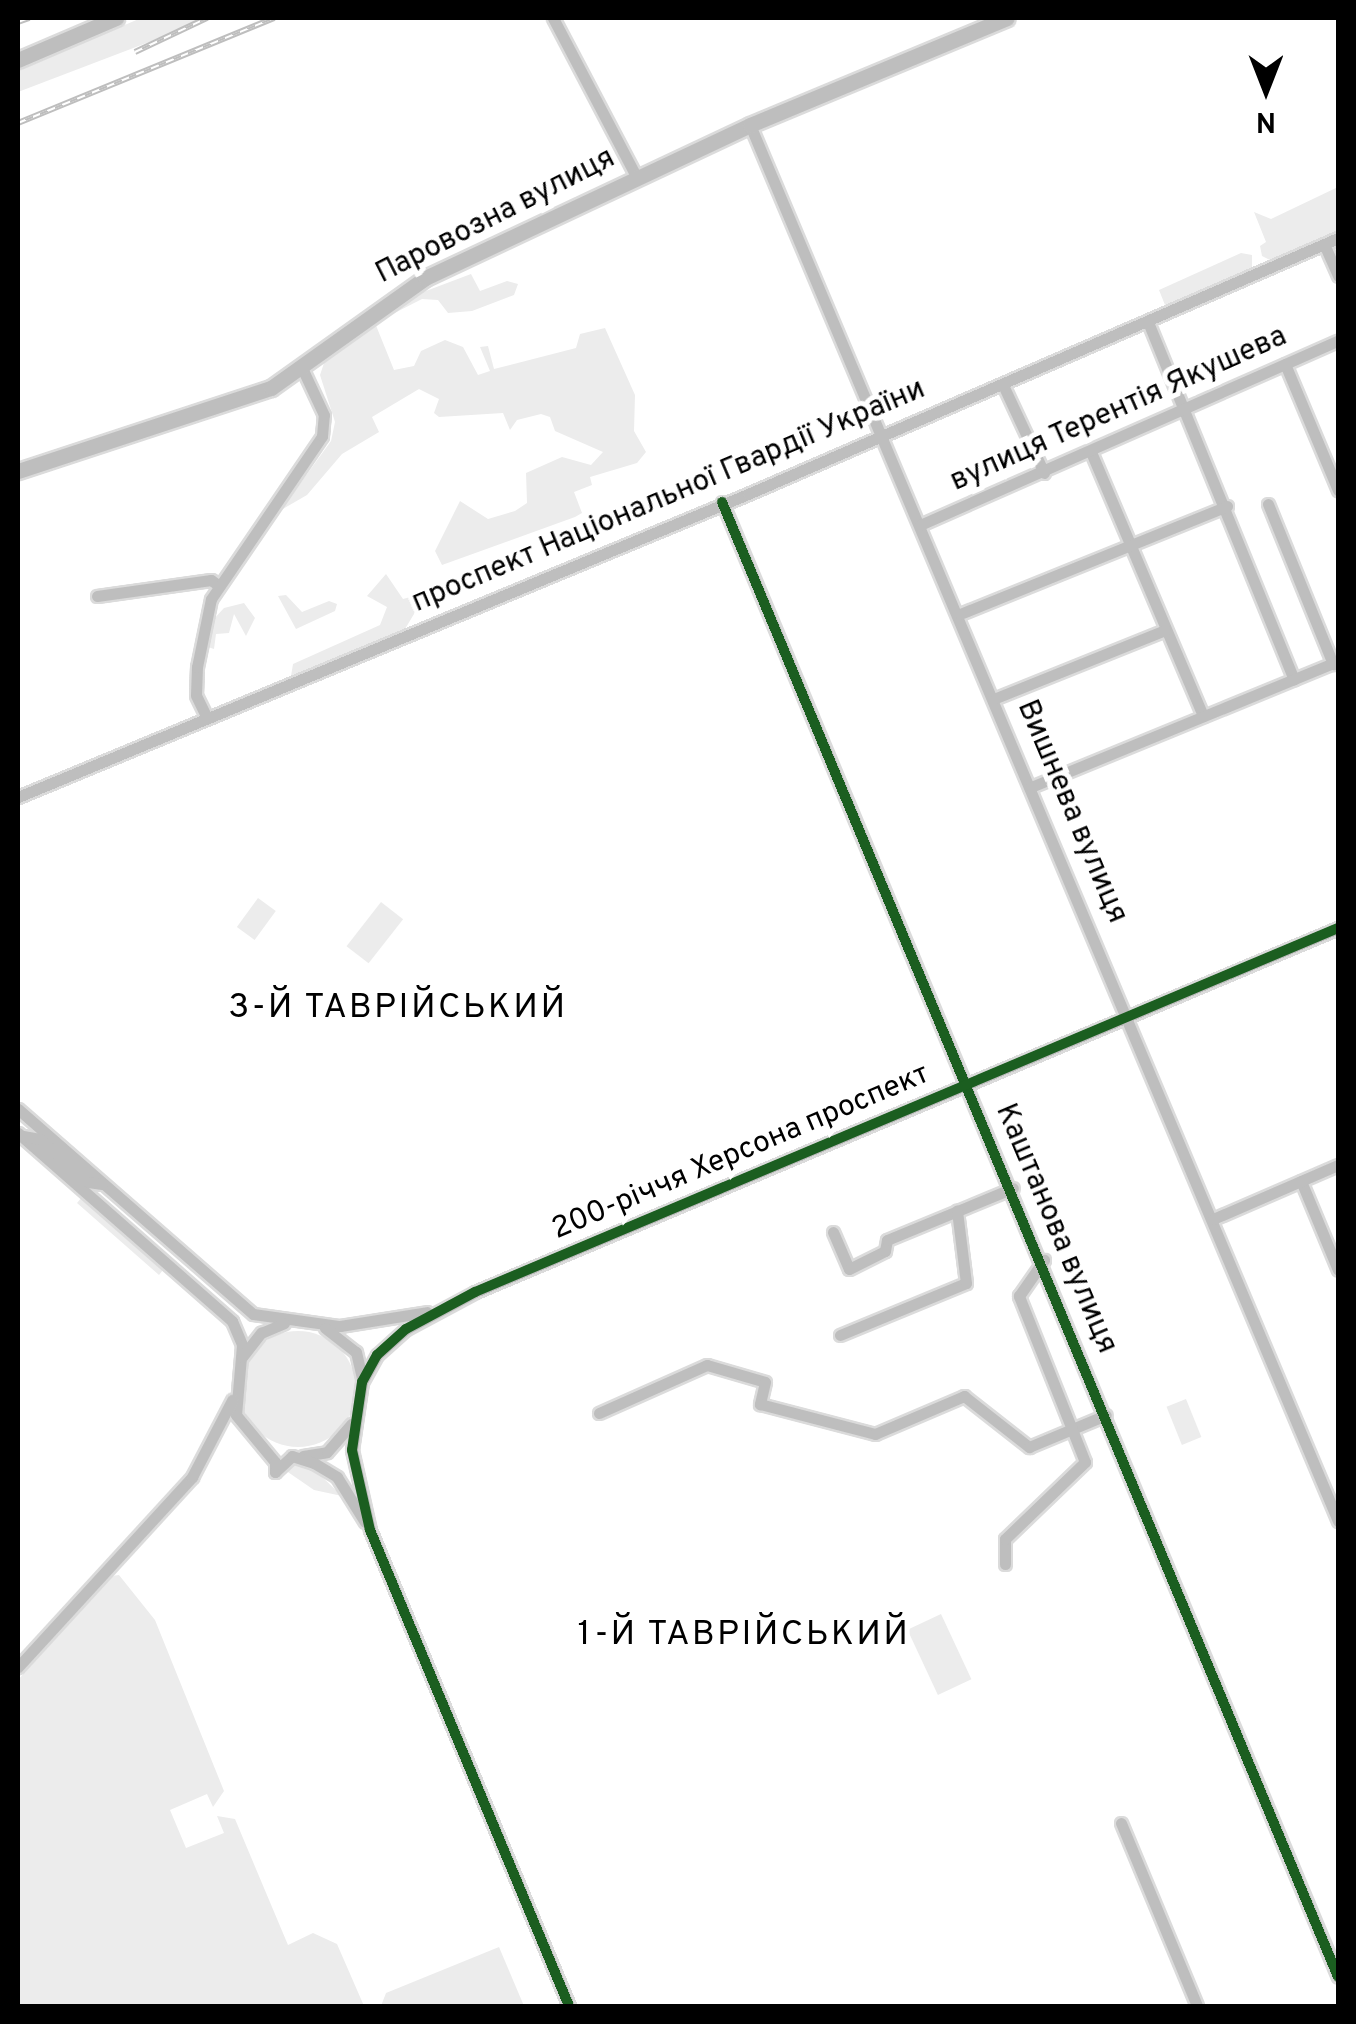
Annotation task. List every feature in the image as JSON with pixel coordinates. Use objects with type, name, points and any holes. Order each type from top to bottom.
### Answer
[{"type":"main road","points":[[18,60],[116,18]]},
{"type":"main road","name":"Паровозна вулиця","points":[[18,471],[256,394],[302,368],[425,278],[750,126],[1008,18]]},
{"type":"street","points":[[552,18],[637,178]]},
{"type":"street","name":"Вишнева вулиця","points":[[750,126],[996,698],[1338,1521]]},
{"type":"street","name":"проспект Національної Гвардії України","points":[[18,798],[882,436],[1338,238]]},
{"type":"street","points":[[1324,244],[1338,276]]},
{"type":"street","points":[[1148,322],[1227,506],[1294,679]]},
{"type":"street","name":"вулиця Терентія Якушева","points":[[920,525],[1338,341]]},
{"type":"street","points":[[1285,364],[1338,490]]},
{"type":"street","points":[[207,718],[196,695],[197,667],[218,584],[322,436],[324,415],[302,368]]},
{"type":"street","points":[[1003,384],[1044,473]]},
{"type":"street","points":[[1091,452],[1202,716]]},
{"type":"street","name":"Каштанова вулиця","points":[[722,502],[1044,1260],[1338,1977]]},
{"type":"street","points":[[1032,786],[1336,662],[1268,504]]},
{"type":"street","points":[[960,614],[1227,506]]},
{"type":"street","points":[[97,596],[218,584]]},
{"type":"street","points":[[996,698],[1165,630]]},
{"type":"street","name":"200-річчя Херсона проспект","points":[[440,1308],[1338,928]]},
{"type":"street","points":[[18,1108],[243,1309],[314,1324],[386,1322],[440,1308]]},
{"type":"street","points":[[19,1134],[40,1140],[88,1182],[102,1184]]},
{"type":"street","points":[[18,1667],[122,1560],[192,1476],[219,1432],[236,1392],[242,1358],[232,1320],[19,1134]]},
{"type":"street","points":[[1213,1220],[1338,1165]]},
{"type":"street","points":[[1301,1181],[1338,1270]]},
{"type":"street","points":[[102,1184],[104,1195],[155,1241],[156,1252]]},
{"type":"street","points":[[833,1232],[849,1269],[885,1251],[887,1240],[1013,1188]]},
{"type":"street","points":[[840,1335],[966,1282],[957,1211]]},
{"type":"street","points":[[1005,1564],[1005,1539],[1085,1462],[1019,1296],[1044,1260]]},
{"type":"street","points":[[440,1308],[389,1341],[362,1382],[354,1420],[354,1470],[382,1560],[569,2006]]},
{"type":"street","points":[[242,1358],[260,1333],[293,1322]]},
{"type":"street","points":[[314,1324],[346,1340],[362,1382]]},
{"type":"street","points":[[599,1413],[707,1365],[765,1382],[760,1404],[876,1434],[964,1396],[1029,1447],[1106,1415]]},
{"type":"street","points":[[236,1392],[241,1428]]},
{"type":"street","points":[[219,1432],[229,1424],[241,1428],[266,1451],[275,1472],[292,1456],[327,1452],[354,1420]]},
{"type":"street","points":[[292,1456],[336,1477],[370,1530]]},
{"type":"street","points":[[1122,1824],[1197,2006]]},
{"type":"shaded area","points":[[141,18],[212,18],[18,92],[18,71]]},
{"type":"shaded area","points":[[1338,187],[1338,232],[1272,261],[1262,256],[1260,246],[1266,242],[1254,212],[1271,219]]},
{"type":"shaded area","points":[[1241,253],[1252,255],[1252,269],[1165,305],[1159,290]]},
{"type":"shaded area","points":[[471,274],[480,291],[507,281],[518,284],[514,295],[472,311],[448,313],[438,300],[422,299],[375,323],[394,370],[414,366],[421,351],[445,340],[463,347],[478,375],[490,371],[480,347],[488,346],[494,369],[576,348],[580,334],[605,328],[635,395],[634,431],[646,452],[637,463],[590,477],[592,485],[574,492],[582,513],[575,517],[442,565],[435,551],[460,501],[488,519],[515,511],[527,503],[526,473],[562,457],[591,465],[603,452],[555,431],[550,417],[541,414],[517,420],[510,430],[503,413],[439,417],[434,413],[439,399],[419,389],[372,417],[379,432],[342,454],[307,495],[281,510],[331,441],[335,422],[320,375],[324,363],[402,300]]},
{"type":"shaded area","points":[[386,574],[403,599],[418,595],[420,604],[405,629],[291,676],[293,664],[380,625],[387,607],[367,596]]},
{"type":"shaded area","points":[[286,595],[302,612],[329,601],[337,604],[335,611],[296,629],[278,596]]},
{"type":"shaded area","points":[[244,603],[255,618],[246,636],[234,614],[229,633],[216,634],[214,649],[208,647],[212,621],[224,608]]},
{"type":"shaded area","points":[[258,898],[276,911],[255,940],[237,927]]},
{"type":"shaded area","points":[[381,902],[403,919],[369,963],[347,946]]},
{"type":"shaded area","points":[[82,1197],[163,1270],[159,1275],[77,1203]]},
{"type":"shaded area","points":[[298,1331],[320,1335],[339,1348],[352,1367],[356,1389],[352,1411],[339,1430],[320,1443],[298,1447],[276,1443],[257,1430],[244,1411],[240,1389],[244,1367],[257,1348],[276,1335]]},
{"type":"shaded area","points":[[1186,1399],[1201,1437],[1182,1445],[1167,1407]]},
{"type":"shaded area","points":[[292,1464],[317,1472],[342,1496],[314,1490],[282,1468]]},
{"type":"shaded area","points":[[119,1575],[155,1620],[224,1791],[213,1807],[207,1794],[170,1810],[186,1848],[224,1833],[217,1816],[235,1819],[288,1945],[313,1933],[337,1944],[364,2006],[18,2006],[18,1680],[111,1576]]},
{"type":"shaded area","points":[[941,1614],[971,1679],[938,1695],[907,1630]]},
{"type":"shaded area","points":[[499,1947],[524,2006],[381,2006],[386,1993]]},
{"type":"railway","points":[[18,22],[29,18]]},
{"type":"railway","points":[[135,52],[207,18]]},
{"type":"railway","points":[[18,123],[274,18]]},
{"type":"cycle path","points":[[722,502],[1338,1977]]},
{"type":"cycle path","points":[[569,2006],[370,1530],[352,1450],[362,1382],[377,1355],[406,1329],[475,1292],[1338,928]]},
{"type":"district","name":"3-Й ТАВРІЙСЬКИЙ","points":[[398,1008]]},
{"type":"district","name":"1-Й ТАВРІЙСЬКИЙ","points":[[744,1635]]}]
